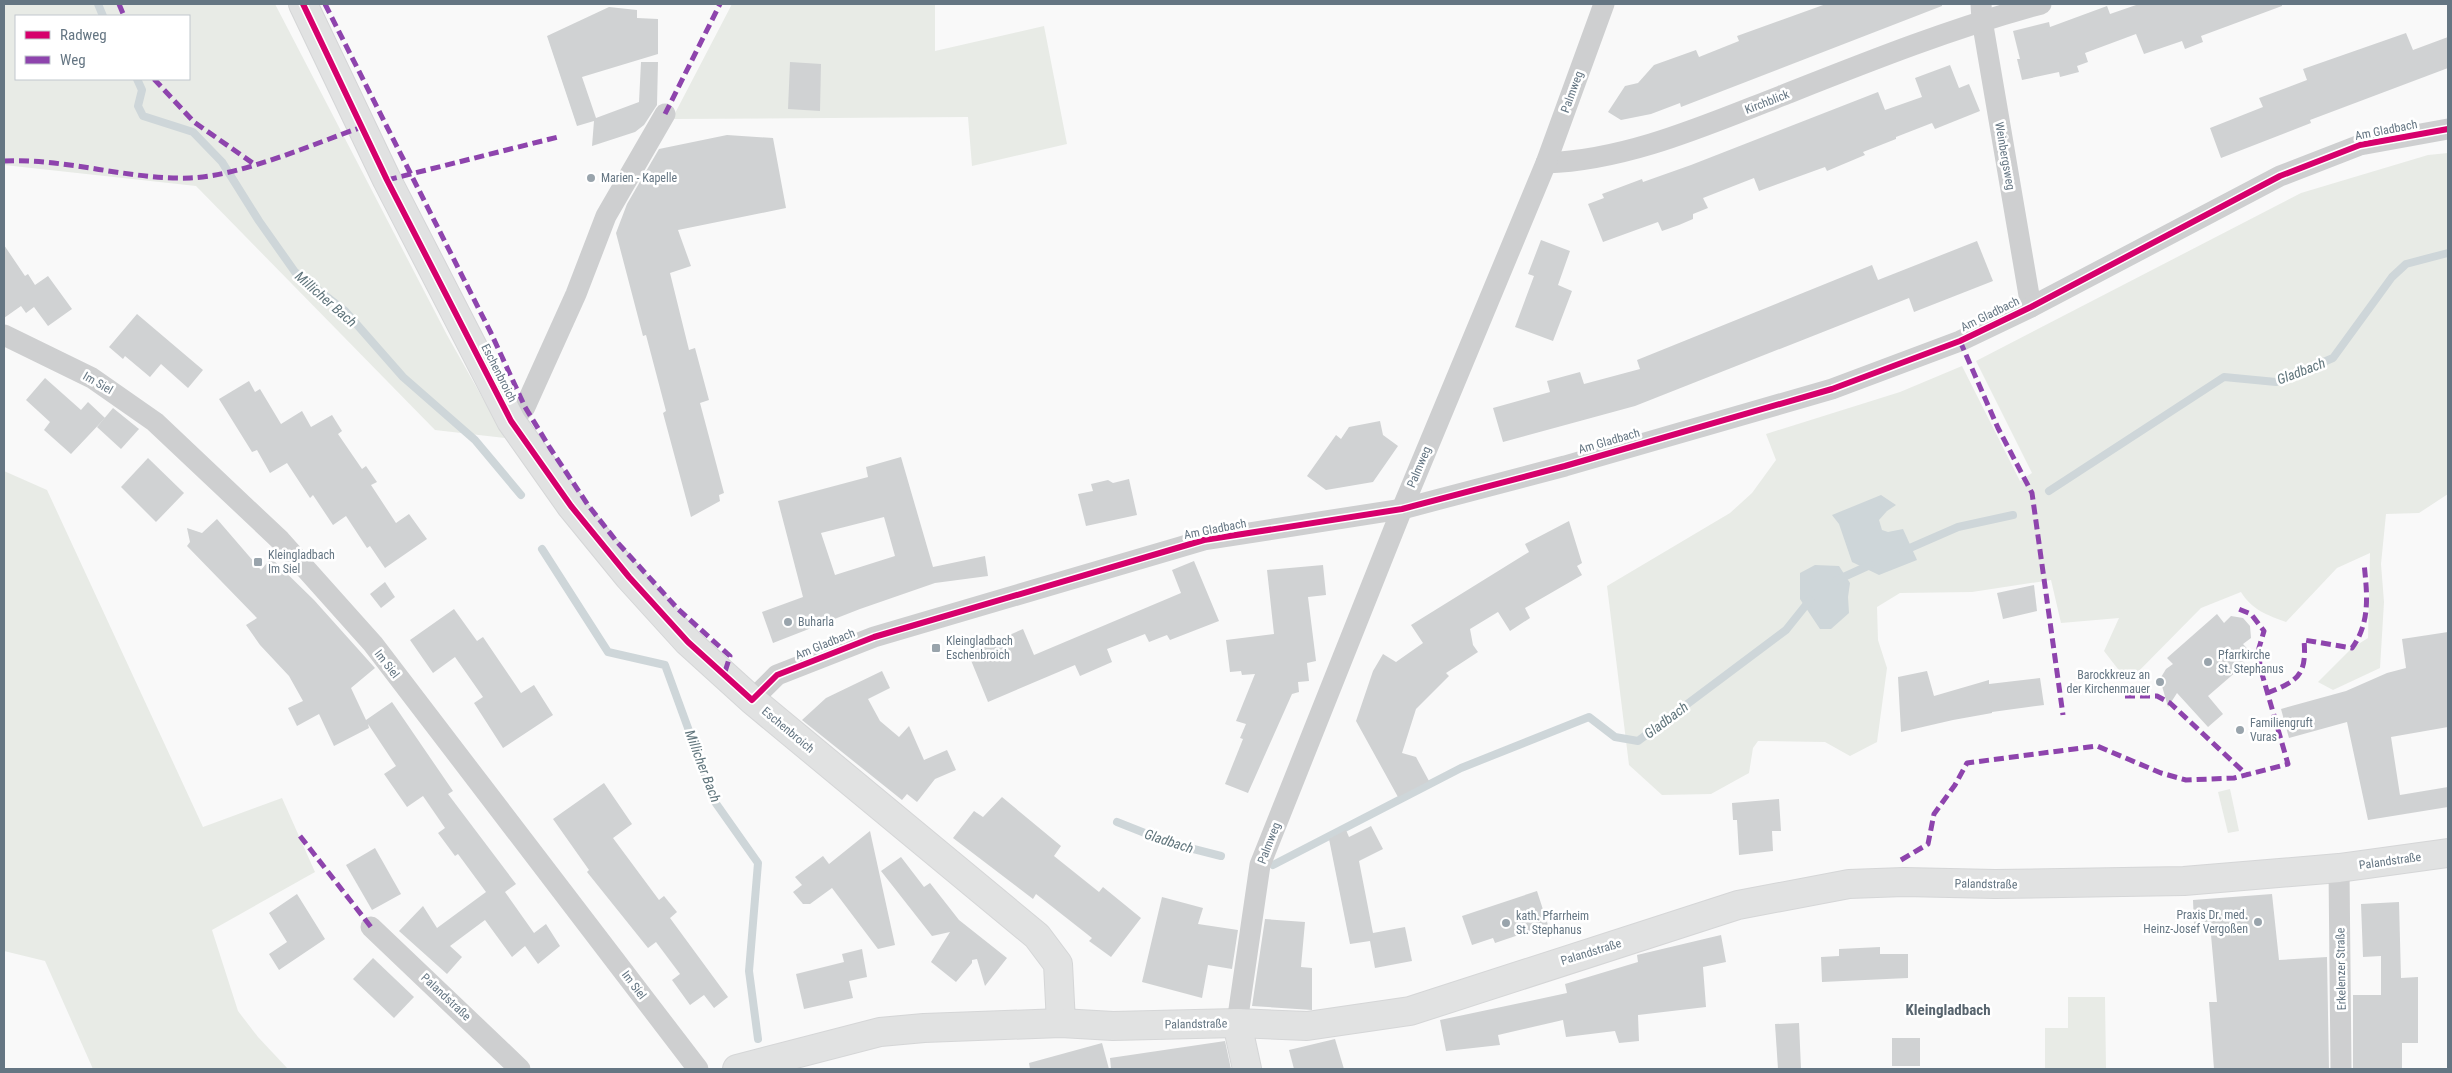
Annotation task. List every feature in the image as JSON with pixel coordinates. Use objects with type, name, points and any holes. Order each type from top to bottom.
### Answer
[{"type":"main road","name":"Eschenbroich","points":[[303,4],[387,180],[511,420],[571,506],[629,577],[688,642],[752,700],[1037,936],[1058,964],[1061,1023]]},
{"type":"main road","name":"Palandstraße","points":[[737,1069],[880,1032],[1061,1023],[1113,1026],[1237,1023],[1308,1026],[1410,1011],[1738,905],[1849,884],[1904,882],[1995,884],[2184,881],[2339,868],[2448,853]]},
{"type":"main road","points":[[1237,1023],[1247,1069]]},
{"type":"street","name":"Palmweg","points":[[1237,1023],[1260,865],[1402,509],[1546,162],[1604,4]]},
{"type":"street","name":"Kirchblick","points":[[1546,162],[1575,162],[1676,137],[1918,42],[1981,12],[2041,4]]},
{"type":"street","name":"Weinbergsweg","points":[[1981,12],[2031,307]]},
{"type":"street","name":"Eschenbroich","points":[[511,420],[525,407],[530,398],[569,311],[606,216],[665,114]]},
{"type":"street","name":"Am Gladbach","points":[[752,700],[776,675],[874,637],[1204,540],[1402,509],[1565,466],[1832,389],[1960,341],[2031,307],[2280,176],[2360,145],[2448,129]]},
{"type":"street","name":"Im Siel","points":[[4,335],[92,378],[155,422],[280,540],[373,644],[698,1069]]},
{"type":"street","name":"Erkelenzer Straße","points":[[2339,868],[2341,1069]]},
{"type":"street","name":"Palandstraße","points":[[370,927],[520,1069]]},
{"type":"shaded area","points":[[4,4],[275,4],[447,335],[505,438],[435,430],[196,186],[4,165]]},
{"type":"shaded area","points":[[732,4],[935,4],[935,51],[1044,26],[1067,144],[972,166],[968,117],[672,119]]},
{"type":"shaded area","points":[[2448,153],[2448,494],[2419,513],[2386,514],[2381,564],[2384,602],[2380,668],[2333,690],[2318,682],[2352,648],[2368,638],[2370,553],[2337,568],[2286,622],[2255,608],[2241,592],[2201,608],[2128,682],[2104,651],[2119,618],[2061,623],[2051,580],[1972,592],[1900,593],[1877,607],[1878,640],[1887,668],[1877,742],[1850,756],[1825,742],[1758,741],[1753,748],[1749,773],[1711,794],[1662,795],[1629,765],[1607,586],[1730,513],[1752,493],[1776,460],[1766,434],[1900,392],[1962,366],[2020,481],[2032,473],[1976,361],[2301,193],[2428,155]]},
{"type":"shaded area","points":[[4,471],[47,490],[203,827],[282,798],[315,872],[212,930],[238,1011],[258,1037],[288,1069],[93,1069],[45,961],[4,951]]},
{"type":"shaded area","points":[[1881,495],[1896,505],[1879,520],[1882,530],[1888,532],[1903,529],[1917,560],[1879,575],[1852,562],[1839,524],[1832,515]]},
{"type":"shaded area","points":[[1815,565],[1839,566],[1850,583],[1848,597],[1849,613],[1831,629],[1820,629],[1800,599],[1800,573]]},
{"type":"shaded area","points":[[2230,789],[2239,831],[2228,833],[2218,792]]},
{"type":"shaded area","points":[[2068,997],[2105,997],[2106,1069],[2045,1069],[2045,1028],[2068,1028]]},
{"type":"building","points":[[1826,4],[1942,4],[1942,6],[1681,107],[1680,103],[1651,114],[1621,120],[1608,112],[1625,86],[1638,83],[1654,65],[1696,50],[1699,57],[1739,41],[1737,36]]},
{"type":"building","points":[[2139,4],[2282,4],[2282,6],[2201,36],[2203,42],[2185,49],[2182,41],[2144,54],[2136,34],[2085,53],[2088,62],[2077,66],[2079,72],[2060,77],[2059,72],[2022,80],[2017,59],[2020,59],[2013,31],[2049,22],[2050,27],[2107,6],[2110,14]]},
{"type":"building","points":[[609,7],[637,10],[637,18],[658,19],[658,54],[582,77],[596,118],[639,102],[641,62],[658,62],[657,105],[644,125],[635,132],[592,146],[594,121],[577,126],[547,36]]},
{"type":"building","points":[[2406,33],[2413,50],[2448,37],[2448,68],[2310,120],[2311,123],[2221,158],[2210,128],[2263,107],[2259,98],[2307,80],[2303,69]]},
{"type":"building","points":[[790,62],[821,64],[820,111],[788,109]]},
{"type":"building","points":[[1950,65],[1959,88],[1969,84],[1980,111],[1935,129],[1932,123],[1896,137],[1896,139],[1863,152],[1865,155],[1827,171],[1825,167],[1759,191],[1754,178],[1703,198],[1708,208],[1693,214],[1693,219],[1679,225],[1662,231],[1658,222],[1603,242],[1588,204],[1604,198],[1602,194],[1642,179],[1643,182],[1691,165],[1878,92],[1885,110],[1922,97],[1915,78]]},
{"type":"building","points":[[727,135],[773,138],[786,208],[678,230],[691,266],[670,273],[689,350],[695,348],[709,400],[700,403],[724,493],[719,495],[720,501],[691,517],[663,413],[666,411],[646,335],[643,336],[616,233],[627,204],[659,149]]},
{"type":"building","points":[[1541,240],[1570,251],[1558,285],[1572,291],[1553,341],[1515,327],[1534,276],[1528,274]]},
{"type":"building","points":[[1977,241],[1993,281],[1914,312],[1909,298],[1635,406],[1503,442],[1493,408],[1550,392],[1547,381],[1580,372],[1584,384],[1640,369],[1637,360],[1872,265],[1878,280]]},
{"type":"building","points":[[4,245],[25,276],[28,274],[35,285],[48,276],[72,309],[48,326],[34,307],[26,313],[21,306],[4,318]]},
{"type":"building","points":[[137,314],[203,370],[188,388],[161,364],[150,377],[125,356],[123,359],[109,347]]},
{"type":"building","points":[[45,378],[81,410],[88,402],[105,418],[71,454],[44,430],[50,422],[26,400]]},
{"type":"building","points":[[249,381],[255,392],[260,389],[281,424],[302,411],[311,427],[332,415],[342,431],[338,434],[362,469],[366,466],[377,482],[371,485],[396,523],[409,514],[427,539],[385,568],[370,546],[367,548],[346,516],[333,525],[313,495],[310,498],[287,463],[270,473],[257,450],[252,452],[219,399]]},
{"type":"building","points":[[113,408],[139,429],[121,449],[97,427]]},
{"type":"building","points":[[1380,421],[1383,435],[1398,446],[1373,482],[1326,490],[1307,476],[1336,435],[1341,439],[1349,427]]},
{"type":"building","points":[[901,457],[933,567],[985,556],[988,576],[935,583],[860,609],[773,643],[762,612],[803,597],[778,501],[868,477],[866,467]],"holes":[[[884,517],[895,556],[835,575],[821,533]]]},
{"type":"building","points":[[148,458],[184,493],[156,522],[121,487]]},
{"type":"building","points":[[1129,479],[1137,515],[1086,526],[1078,494],[1093,491],[1091,484],[1108,480],[1113,483]]},
{"type":"building","points":[[217,519],[261,570],[271,558],[314,600],[375,668],[351,688],[366,720],[392,702],[453,791],[448,794],[516,884],[505,892],[534,933],[546,924],[560,946],[538,964],[525,946],[512,957],[485,920],[450,946],[462,957],[447,974],[399,931],[423,906],[437,928],[486,892],[458,854],[455,856],[438,833],[445,828],[423,796],[407,807],[384,774],[396,766],[368,724],[369,728],[334,746],[319,714],[297,726],[288,708],[303,701],[289,676],[260,645],[246,625],[257,618],[187,546],[190,542],[187,528],[202,533]]},
{"type":"building","points":[[1569,521],[1582,563],[1577,566],[1582,575],[1525,608],[1530,618],[1510,631],[1498,612],[1470,629],[1473,645],[1478,652],[1446,673],[1449,676],[1416,709],[1402,753],[1416,757],[1429,781],[1398,797],[1356,721],[1373,671],[1383,654],[1396,662],[1423,643],[1411,625],[1529,552],[1525,544]]},
{"type":"building","points":[[1194,561],[1219,621],[1170,640],[1167,635],[1149,642],[1145,634],[1107,649],[1112,662],[1080,676],[1075,665],[988,702],[968,653],[1023,629],[1034,655],[1181,593],[1172,570]]},
{"type":"building","points":[[1323,565],[1326,595],[1308,597],[1316,661],[1307,663],[1309,681],[1298,682],[1299,692],[1292,694],[1248,793],[1225,784],[1243,739],[1240,738],[1246,724],[1236,721],[1255,674],[1242,675],[1241,671],[1230,672],[1226,640],[1274,634],[1267,570]]},
{"type":"building","points":[[385,582],[395,597],[381,608],[370,594]]},
{"type":"building","points":[[2034,585],[2037,611],[2003,619],[1997,593]]},
{"type":"building","points":[[454,609],[477,641],[483,637],[521,693],[534,685],[553,715],[503,748],[474,703],[483,697],[455,657],[433,673],[410,640]]},
{"type":"building","name":"Pfarrkirche St. Stephanus","points":[[2217,614],[2224,623],[2231,616],[2243,618],[2250,626],[2251,638],[2243,644],[2252,654],[2243,661],[2245,664],[2208,696],[2223,714],[2208,727],[2177,693],[2168,707],[2160,679],[2166,669],[2173,664],[2167,658]]},
{"type":"building","points":[[2448,632],[2448,727],[2391,737],[2400,795],[2448,787],[2448,807],[2368,820],[2347,722],[2289,738],[2281,709],[2346,691],[2387,673],[2406,668],[2402,639]]},
{"type":"building","points":[[882,671],[890,688],[868,699],[880,721],[899,737],[909,726],[924,760],[947,750],[956,770],[935,779],[917,802],[907,794],[902,800],[802,720],[826,698]]},
{"type":"building","points":[[1927,671],[1934,696],[1989,680],[1989,684],[2040,678],[2044,705],[1992,712],[1901,732],[1898,677]]},
{"type":"building","points":[[604,783],[632,824],[613,838],[659,900],[664,896],[677,912],[670,918],[728,997],[714,1008],[704,995],[690,1005],[672,980],[680,974],[656,942],[648,948],[587,872],[589,870],[553,819]]},
{"type":"building","points":[[1002,797],[1061,846],[1054,856],[1099,892],[1103,887],[1141,918],[1111,957],[1089,941],[1092,938],[1036,894],[1033,899],[953,838],[974,811],[983,817]]},
{"type":"building","points":[[1779,799],[1781,831],[1772,831],[1773,851],[1739,855],[1737,820],[1733,820],[1732,803]]},
{"type":"building","points":[[1371,826],[1383,849],[1359,861],[1373,933],[1405,927],[1412,961],[1375,968],[1370,941],[1350,944],[1329,839],[1346,830],[1349,837]]},
{"type":"building","points":[[870,831],[895,945],[878,949],[832,888],[810,904],[803,904],[793,892],[802,885],[795,877],[823,856],[829,864]]},
{"type":"building","points":[[375,848],[401,894],[372,910],[346,865]]},
{"type":"building","points":[[901,857],[924,887],[930,883],[959,920],[1007,958],[985,986],[977,959],[972,960],[972,963],[956,982],[931,962],[950,932],[932,936],[881,871]]},
{"type":"building","name":"kath. Pfarrheim St. Stephanus","points":[[1537,891],[1548,925],[1495,943],[1493,938],[1472,945],[1462,916]]},
{"type":"building","points":[[297,894],[325,939],[279,970],[269,954],[287,942],[269,913]]},
{"type":"building","points":[[2272,894],[2279,960],[2327,957],[2329,1069],[2214,1069],[2209,1002],[2217,1002],[2210,924],[2194,924],[2193,900]]},
{"type":"building","points":[[1162,897],[1203,908],[1198,924],[1238,930],[1232,969],[1208,965],[1202,998],[1142,982]]},
{"type":"building","points":[[2399,902],[2401,978],[2418,977],[2418,1043],[2402,1043],[2402,1069],[2353,1069],[2353,995],[2381,995],[2381,956],[2363,957],[2361,904]]},
{"type":"building","points":[[1265,919],[1305,922],[1301,967],[1312,968],[1312,1010],[1252,1006]]},
{"type":"building","points":[[1721,935],[1726,962],[1703,967],[1706,1007],[1638,1015],[1639,1041],[1619,1043],[1615,1031],[1566,1037],[1563,1020],[1498,1035],[1500,1045],[1446,1051],[1440,1020],[1567,993],[1565,984],[1638,962],[1637,955]]},
{"type":"building","points":[[1880,947],[1880,954],[1908,954],[1908,978],[1822,982],[1821,957],[1839,956],[1839,949]]},
{"type":"building","points":[[862,949],[867,977],[849,981],[853,998],[804,1009],[796,974],[844,962],[842,954]]},
{"type":"building","points":[[373,958],[414,997],[394,1018],[353,979]]},
{"type":"building","points":[[1799,1023],[1801,1069],[1778,1069],[1775,1024]]},
{"type":"building","points":[[1892,1038],[1920,1038],[1920,1066],[1892,1066]]},
{"type":"building","points":[[1335,1039],[1344,1069],[1294,1069],[1289,1050]]},
{"type":"building","points":[[1225,1041],[1231,1069],[1111,1069],[1110,1058]]},
{"type":"building","points":[[1102,1043],[1109,1069],[1030,1069],[1029,1063]]},
{"type":"waterway","name":"Millicher Bach","points":[[98,4],[103,15]]},
{"type":"waterway","name":"Millicher Bach","points":[[137,80],[142,90],[138,106],[143,116],[193,132],[222,162],[259,221],[295,272],[345,311],[403,377],[475,440],[521,495]]},
{"type":"waterway","name":"Gladbach","points":[[2049,491],[2224,377],[2276,382],[2333,358],[2392,277],[2406,264],[2448,253]]},
{"type":"waterway","name":"Gladbach","points":[[1903,551],[1958,527],[2013,515]]},
{"type":"waterway","name":"Millicher Bach","points":[[542,549],[608,652],[665,665],[715,802],[758,863],[749,971],[758,1039]]},
{"type":"waterway","name":"Gladbach","points":[[1837,580],[1870,565]]},
{"type":"waterway","name":"Gladbach","points":[[1273,865],[1461,768],[1589,717],[1615,737],[1638,741],[1786,630],[1810,600]]},
{"type":"waterway","name":"Gladbach","points":[[1117,822],[1170,843],[1221,856]]},
{"type":"marked path","points":[[119,4],[124,15]]},
{"type":"marked path","points":[[325,4],[491,333],[525,407],[588,505],[617,542],[678,609],[730,656],[724,675]]},
{"type":"marked path","points":[[665,114],[720,4]]},
{"type":"marked path","points":[[155,80],[194,122],[254,164]]},
{"type":"marked path","points":[[4,161],[50,163],[144,176],[190,178],[232,172],[362,127]]},
{"type":"marked path","points":[[387,180],[558,137]]},
{"type":"marked path","points":[[1960,341],[1998,428],[2032,493],[2063,715]]},
{"type":"marked path","points":[[2267,693],[2286,685],[2298,675],[2304,661],[2304,640],[2352,648],[2358,638],[2365,618],[2367,596],[2364,563]]},
{"type":"marked path","points":[[1901,860],[1928,844],[1934,814],[1955,785],[1967,763],[2097,746],[2161,773],[2186,780],[2234,778],[2288,764],[2260,667],[2259,648],[2264,631],[2251,614],[2236,608]]},
{"type":"marked path","points":[[2125,696],[2157,696],[2170,703],[2247,775]]},
{"type":"marked path","points":[[300,836],[371,927]]},
{"type":"cycle path","points":[[303,4],[387,180],[511,421],[571,506],[629,577],[688,642],[752,700],[777,675],[874,637],[1204,540],[1402,509],[1565,466],[1832,389],[1960,341],[2031,307],[2280,176],[2360,145],[2448,129]]},
{"type":"place","name":"Marien - Kapelle","points":[[591,178]]},
{"type":"place","name":"Kleingladbach Im Siel","points":[[258,562]]},
{"type":"place","name":"Buharla","points":[[788,622]]},
{"type":"place","name":"Kleingladbach Eschenbroich","points":[[936,648]]},
{"type":"place","name":"Pfarrkirche St. Stephanus","points":[[2208,662]]},
{"type":"place","name":"Barockkreuz an der Kirchenmauer","points":[[2160,682]]},
{"type":"place","name":"Familiengruft Vuras","points":[[2240,730]]},
{"type":"place","name":"Praxis Dr. med. Heinz-Josef Vergoßen","points":[[2258,922]]},
{"type":"place","name":"kath. Pfarrheim St. Stephanus","points":[[1506,923]]},
{"type":"district","name":"Kleingladbach","points":[[1948,1010]]}]
